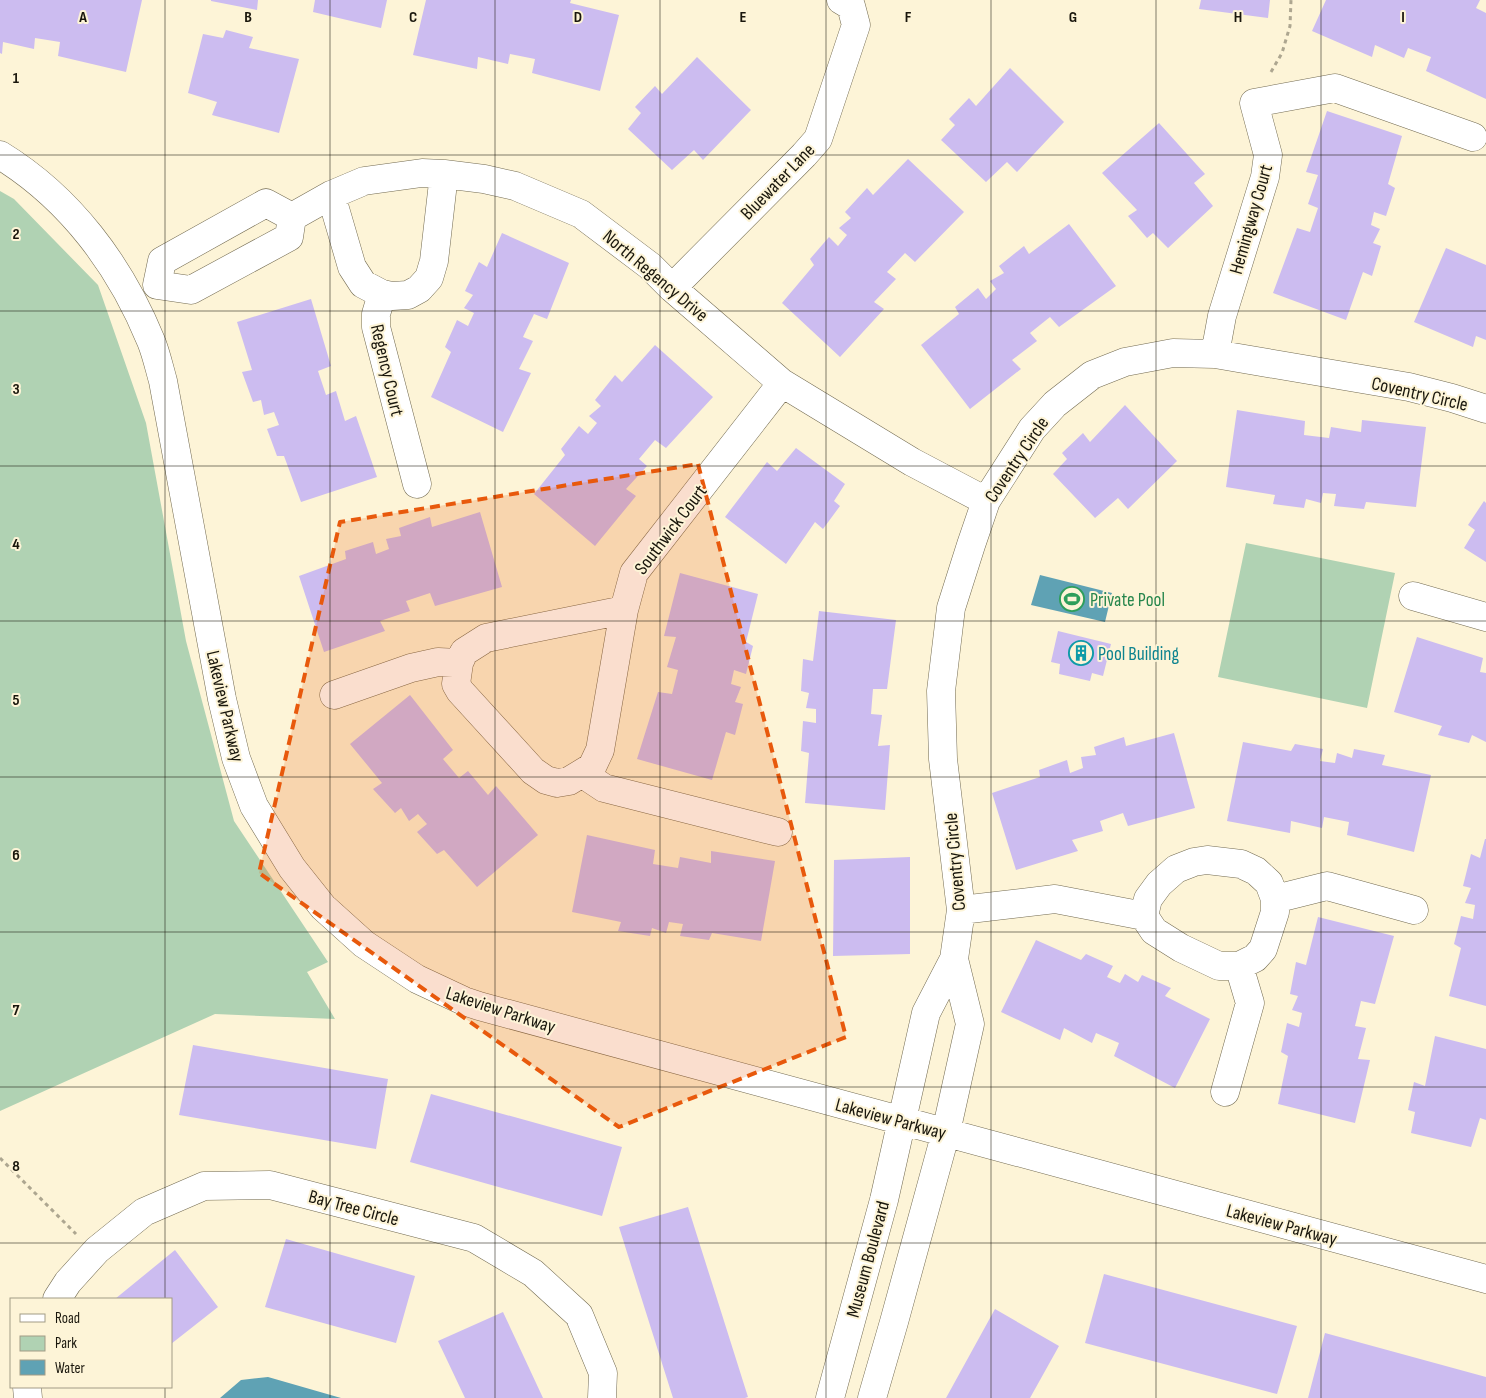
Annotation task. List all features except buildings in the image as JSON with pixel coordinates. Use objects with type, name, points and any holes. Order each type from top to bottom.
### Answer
[{"type":"street","name":"Bluewater Lane","points":[[672,288],[804,156],[818,139],[856,25],[851,6],[841,0]]},
{"type":"street","points":[[1254,103],[1335,88],[1472,137]]},
{"type":"street","name":"Hemingway Court","points":[[1215,354],[1222,316],[1265,177],[1268,155],[1254,103]]},
{"type":"street","name":"Lakeview Parkway","points":[[0,155],[51,192],[78,220],[111,263],[133,302],[151,342],[163,381],[222,699],[236,758],[254,806],[292,868],[323,907],[364,944],[417,979],[464,1001],[1486,1280]]},
{"type":"street","name":"North Regency Drive","points":[[292,217],[331,195],[364,181],[422,173],[484,179],[515,186],[581,214],[650,266],[672,288],[782,384],[912,462],[986,500]]},
{"type":"street","name":"Regency Court","points":[[417,484],[376,327],[376,314],[382,294],[392,296],[408,294],[420,289],[429,278],[434,261],[444,174]]},
{"type":"street","points":[[331,195],[352,266],[363,284],[382,294]]},
{"type":"street","points":[[133,302],[157,284],[162,261],[266,203],[292,217],[289,237],[191,290],[157,284]]},
{"type":"street","name":"Coventry Circle","points":[[901,1120],[926,1013],[954,959],[961,910],[943,759],[941,692],[951,608],[986,500],[1032,429],[1055,404],[1092,375],[1125,362],[1173,353],[1215,354],[1409,388],[1452,398],[1486,409]]},
{"type":"street","name":"Southwick Court","points":[[624,610],[634,573],[782,384]]},
{"type":"street","points":[[1412,596],[1486,617]]},
{"type":"street","points":[[624,610],[600,750],[592,766],[583,774],[569,781],[557,783],[546,780],[533,771],[460,691],[456,684],[459,663],[464,652],[486,638],[624,610]]},
{"type":"street","points":[[334,695],[411,668],[438,662],[459,663]]},
{"type":"street","points":[[583,774],[604,788],[778,832]]},
{"type":"street","points":[[961,910],[1055,899],[1144,916],[1154,931],[1181,948],[1219,966],[1239,966],[1255,958],[1264,949],[1275,912],[1274,899],[1269,883],[1256,871],[1241,864],[1207,860],[1194,862],[1176,869],[1159,884],[1148,899],[1144,916]]},
{"type":"street","points":[[1274,899],[1327,886],[1414,910]]},
{"type":"street","name":"Coventry Circle","points":[[946,1132],[970,1024],[954,959]]},
{"type":"street","points":[[1225,1092],[1250,1003],[1239,966]]},
{"type":"street","name":"Museum Boulevard","points":[[830,1398],[884,1200],[901,1120]]},
{"type":"street","points":[[872,1398],[946,1132]]},
{"type":"street","name":"Bay Tree Circle","points":[[58,1298],[68,1282],[97,1250],[144,1212],[204,1186],[270,1185],[474,1238],[533,1273],[579,1315],[602,1373],[602,1398]]},
{"type":"path","points":[[1254,103],[1282,53],[1290,26],[1291,0]]},
{"type":"path","points":[[0,1158],[76,1234]]},
{"type":"highlighted area","points":[[698,464],[846,1037],[619,1127],[259,873],[340,522]]},
{"type":"green space","points":[[0,191],[14,199],[98,285],[146,423],[186,641],[234,821],[328,962],[307,972],[335,1019],[215,1014],[0,1111]]},
{"type":"green space","points":[[1246,543],[1395,573],[1367,708],[1218,677]]},
{"type":"water","name":"Private Pool","points":[[1040,575],[1112,593],[1105,622],[1031,605]]},
{"type":"water","points":[[268,1377],[341,1398],[220,1398],[241,1380]]},
{"type":"place","name":"Private Pool","points":[[1072,599]]},
{"type":"place","name":"Pool Building","points":[[1081,653]]}]
